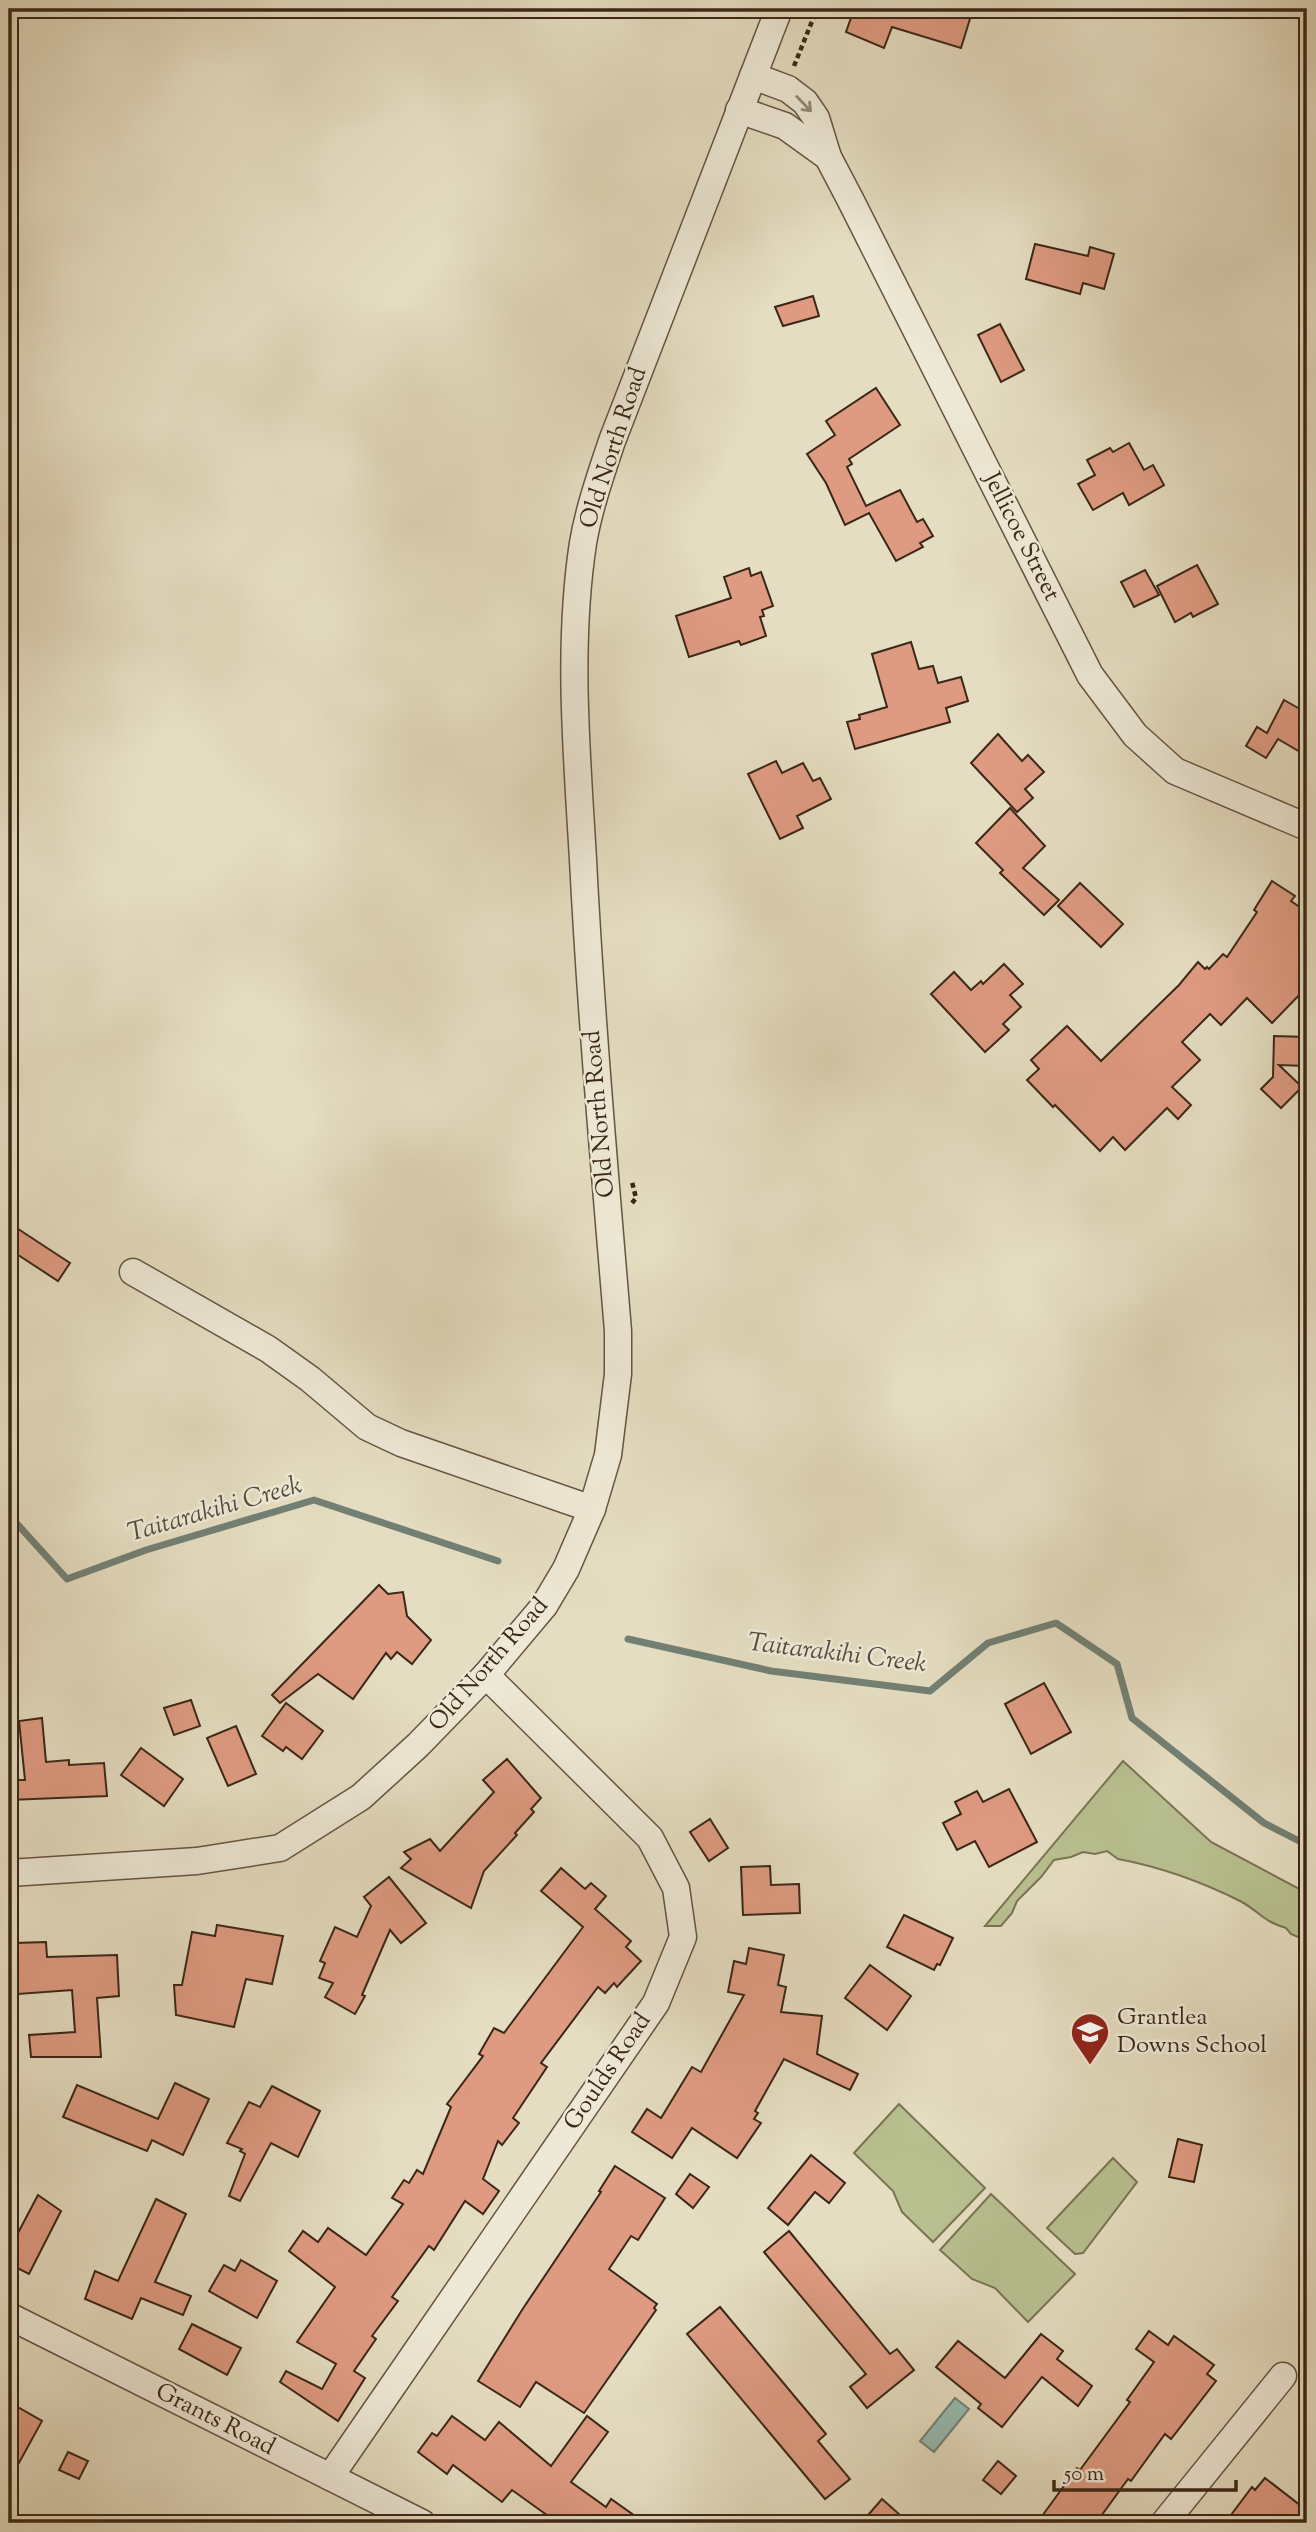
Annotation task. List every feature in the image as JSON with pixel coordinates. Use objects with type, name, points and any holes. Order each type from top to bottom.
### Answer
[{"type":"street","name":"Old North Road","points":[[9,1873],[197,1861],[280,1848],[361,1797],[418,1745],[486,1675],[544,1606],[566,1569],[593,1509],[608,1455],[614,1417],[618,1331],[589,978],[576,723],[576,613],[584,541],[601,472],[779,9]]},
{"type":"street","name":"Jellicoe Street","points":[[753,76],[788,89],[805,102],[816,118],[828,157],[1090,675],[1107,700],[1135,735],[1175,771],[1307,827]]},
{"type":"street","name":"Jellicoe Street","points":[[739,110],[785,127],[828,157]]},
{"type":"street","points":[[133,1272],[268,1349],[310,1379],[367,1427],[401,1443],[593,1509]]},
{"type":"street","name":"Goulds Road","points":[[330,2477],[656,2003],[682,1937],[676,1888],[650,1838],[486,1675]]},
{"type":"street","name":"Grants Road","points":[[9,2316],[422,2523]]},
{"type":"street","points":[[1164,2523],[1283,2376]]},
{"type":"path","points":[[791,73],[817,9]]},
{"type":"path","points":[[631,1178],[636,1198]]},
{"type":"green space","points":[[1123,1761],[1211,1842],[1307,1893],[1307,1941],[1225,1894],[1165,1871],[1118,1859],[1107,1851],[1095,1854],[1083,1852],[1054,1860],[1017,1901],[1012,1913],[1001,1926],[985,1926]]},
{"type":"green space","points":[[899,2104],[985,2188],[933,2242],[902,2212],[893,2191],[854,2153]]},
{"type":"green space","points":[[1113,2158],[1137,2182],[1083,2253],[1075,2254],[1047,2228]]},
{"type":"green space","points":[[991,2194],[1075,2274],[1028,2322],[995,2288],[972,2279],[940,2250]]},
{"type":"water","points":[[955,2398],[969,2409],[934,2452],[920,2441]]},
{"type":"building","points":[[847,9],[973,9],[961,48],[892,27],[884,48],[846,32],[852,15],[847,14]]},
{"type":"building","points":[[1035,244],[1088,256],[1090,247],[1114,254],[1104,289],[1083,283],[1080,294],[1026,279]]},
{"type":"building","points":[[813,296],[819,316],[783,326],[775,307]]},
{"type":"building","points":[[1000,324],[1024,370],[1001,382],[978,335]]},
{"type":"building","points":[[876,388],[900,425],[849,459],[852,464],[847,467],[866,506],[900,490],[917,522],[923,519],[933,536],[920,543],[923,547],[896,561],[869,513],[845,525],[826,483],[807,454],[835,435],[826,421]]},
{"type":"building","points":[[1129,443],[1144,470],[1153,465],[1164,485],[1129,505],[1123,493],[1093,510],[1078,484],[1095,475],[1087,460],[1110,448],[1113,452]]},
{"type":"building","points":[[1197,565],[1218,604],[1193,617],[1191,613],[1175,622],[1157,586]]},
{"type":"building","points":[[749,568],[751,576],[761,572],[773,606],[762,610],[764,616],[760,617],[766,636],[741,645],[739,641],[689,657],[676,616],[731,598],[724,577]]},
{"type":"building","points":[[1145,570],[1159,595],[1134,607],[1121,582]]},
{"type":"building","points":[[911,642],[919,669],[933,666],[938,683],[961,677],[968,701],[946,708],[950,722],[855,749],[847,722],[860,719],[859,715],[887,707],[872,654]]},
{"type":"building","points":[[1284,700],[1307,713],[1307,756],[1278,739],[1266,758],[1246,746],[1257,727],[1267,733]]},
{"type":"building","points":[[998,734],[1022,761],[1028,755],[1044,772],[1025,789],[1033,798],[1017,812],[971,763]]},
{"type":"building","points":[[776,761],[782,773],[803,763],[813,781],[820,778],[831,799],[797,816],[803,828],[780,839],[748,774]]},
{"type":"building","points":[[1010,808],[1045,846],[1023,868],[1059,900],[1044,915],[1000,873],[1003,870],[976,843]]},
{"type":"building","points":[[1272,881],[1295,896],[1291,901],[1307,912],[1307,987],[1272,1023],[1247,998],[1221,1025],[1210,1014],[1182,1042],[1200,1060],[1172,1087],[1191,1105],[1178,1119],[1167,1108],[1125,1150],[1113,1137],[1100,1151],[1027,1080],[1039,1069],[1031,1060],[1067,1026],[1101,1061],[1179,985],[1198,962],[1205,969],[1209,969],[1223,954],[1227,957],[1257,912],[1254,910]]},
{"type":"building","points":[[1080,883],[1123,924],[1101,947],[1058,906]]},
{"type":"building","points":[[1004,964],[1023,984],[1010,995],[1021,1007],[1003,1024],[1009,1030],[985,1052],[931,994],[954,972],[971,990],[981,981],[983,984]]},
{"type":"building","points":[[1274,1036],[1307,1037],[1307,1066],[1279,1065],[1302,1087],[1281,1108],[1261,1089],[1273,1077]]},
{"type":"building","points":[[9,1223],[70,1263],[58,1281],[9,1249]]},
{"type":"building","points":[[379,1585],[388,1594],[403,1592],[407,1616],[431,1640],[412,1664],[397,1652],[391,1659],[386,1653],[353,1699],[318,1674],[280,1703],[272,1695]]},
{"type":"building","points":[[1044,1683],[1071,1732],[1031,1754],[1005,1704]]},
{"type":"building","points":[[191,1700],[200,1726],[174,1735],[164,1708]]},
{"type":"building","points":[[286,1703],[323,1731],[302,1759],[286,1747],[283,1751],[262,1736]]},
{"type":"building","points":[[42,1718],[46,1762],[69,1760],[69,1765],[104,1763],[107,1796],[9,1800],[9,1780],[25,1780],[19,1721]]},
{"type":"building","points":[[236,1726],[256,1774],[228,1786],[207,1738]]},
{"type":"building","points":[[141,1748],[183,1779],[164,1806],[121,1775]]},
{"type":"building","points":[[507,1759],[541,1798],[531,1809],[534,1812],[515,1833],[517,1835],[484,1871],[471,1908],[401,1868],[411,1859],[404,1852],[430,1839],[440,1851],[494,1792],[483,1780]]},
{"type":"building","points":[[1009,1789],[1037,1842],[989,1867],[975,1841],[957,1850],[943,1823],[961,1814],[955,1802],[977,1791],[983,1802]]},
{"type":"building","points":[[710,1819],[728,1848],[709,1861],[690,1832]]},
{"type":"building","points":[[770,1866],[771,1885],[799,1884],[800,1913],[743,1915],[741,1867]]},
{"type":"building","points":[[561,1868],[585,1889],[591,1883],[606,1896],[595,1909],[631,1941],[626,1947],[641,1961],[617,1987],[614,1983],[605,1993],[598,1987],[541,2063],[547,2067],[513,2118],[519,2123],[502,2145],[498,2141],[483,2179],[499,2191],[483,2214],[465,2201],[434,2250],[429,2246],[392,2297],[398,2301],[372,2336],[376,2339],[354,2371],[365,2378],[338,2421],[280,2382],[286,2371],[322,2389],[336,2364],[297,2342],[335,2287],[289,2251],[303,2231],[318,2242],[328,2228],[366,2255],[403,2204],[392,2198],[404,2180],[409,2183],[417,2170],[423,2174],[451,2107],[447,2104],[483,2056],[479,2054],[494,2028],[504,2033],[583,1927],[541,1891]]},
{"type":"building","points":[[389,1877],[426,1923],[401,1943],[390,1930],[362,1995],[365,1996],[355,2014],[325,1997],[333,1983],[319,1978],[325,1963],[320,1961],[335,1927],[357,1937],[371,1906],[364,1897]]},
{"type":"building","points":[[904,1915],[953,1938],[940,1965],[937,1964],[934,1970],[887,1947]]},
{"type":"building","points":[[217,1925],[283,1936],[272,1984],[246,1979],[234,2027],[176,2015],[174,1985],[182,1985],[192,1932],[215,1936]]},
{"type":"building","points":[[46,1942],[47,1957],[117,1955],[119,1996],[97,1998],[101,2057],[31,2057],[29,2035],[75,2032],[72,1990],[18,1994],[15,1943]]},
{"type":"building","points":[[749,1948],[784,1955],[778,1985],[786,1987],[781,2012],[822,2016],[817,2054],[858,2074],[850,2090],[784,2059],[755,2111],[758,2113],[754,2119],[761,2123],[737,2158],[692,2128],[672,2158],[632,2132],[647,2109],[661,2118],[692,2067],[701,2072],[744,1995],[728,1992],[734,1961],[746,1964]]},
{"type":"building","points":[[870,1965],[911,1996],[887,2030],[845,1998]]},
{"type":"building","points":[[175,2083],[209,2099],[183,2155],[152,2140],[147,2151],[63,2117],[77,2085],[158,2119]]},
{"type":"building","points":[[272,2086],[320,2111],[298,2157],[271,2143],[240,2201],[229,2196],[245,2154],[240,2151],[242,2149],[227,2143],[249,2102],[260,2107]]},
{"type":"building","points":[[1178,2139],[1202,2145],[1194,2182],[1169,2177]]},
{"type":"building","points":[[811,2155],[845,2183],[829,2203],[815,2192],[788,2225],[768,2208]]},
{"type":"building","points":[[615,2166],[665,2198],[638,2240],[631,2236],[609,2269],[657,2304],[654,2308],[656,2310],[584,2413],[536,2382],[520,2407],[478,2381],[601,2192],[599,2191]]},
{"type":"building","points":[[690,2174],[709,2187],[693,2208],[676,2194]]},
{"type":"building","points":[[38,2195],[61,2211],[29,2274],[9,2264],[9,2250]]},
{"type":"building","points":[[156,2199],[186,2214],[155,2282],[191,2296],[183,2315],[141,2298],[132,2319],[85,2299],[95,2271],[118,2281]]},
{"type":"building","points":[[789,2231],[890,2354],[897,2349],[914,2370],[867,2408],[850,2387],[866,2374],[764,2252]]},
{"type":"building","points":[[241,2260],[277,2281],[257,2318],[209,2291],[224,2265],[235,2271]]},
{"type":"building","points":[[720,2307],[826,2434],[818,2441],[850,2479],[825,2499],[687,2334]]},
{"type":"building","points":[[192,2324],[241,2348],[227,2375],[179,2349]]},
{"type":"building","points":[[1149,2331],[1168,2345],[1174,2336],[1214,2365],[1207,2374],[1216,2381],[1171,2439],[1165,2434],[1096,2523],[1037,2523],[1130,2402],[1127,2400],[1154,2362],[1136,2349]]},
{"type":"building","points":[[1041,2334],[1063,2351],[1057,2359],[1092,2386],[1078,2406],[1042,2377],[1002,2427],[978,2408],[981,2404],[936,2367],[958,2341],[1005,2378]]},
{"type":"building","points":[[9,2402],[42,2421],[9,2481]]},
{"type":"building","points":[[452,2416],[485,2440],[499,2422],[551,2466],[587,2416],[608,2432],[571,2482],[606,2507],[611,2499],[645,2523],[558,2523],[512,2490],[502,2502],[453,2465],[447,2474],[418,2452],[432,2433],[437,2436]]},
{"type":"building","points":[[68,2452],[88,2461],[79,2479],[59,2470]]},
{"type":"building","points":[[998,2461],[1016,2476],[1001,2494],[983,2480]]},
{"type":"building","points":[[1265,2478],[1305,2509],[1294,2523],[1225,2523],[1252,2487],[1255,2490]]},
{"type":"building","points":[[882,2499],[909,2523],[880,2523],[869,2514]]},
{"type":"waterway","name":"Taitarakihi Creek","points":[[9,1515],[67,1579],[146,1550],[314,1500],[498,1561]]},
{"type":"waterway","name":"Taitarakihi Creek","points":[[628,1639],[771,1671],[930,1691],[988,1643],[1056,1623],[1117,1664],[1132,1718],[1264,1823],[1307,1845]]},
{"type":"place","name":"Grantlea Downs School","points":[[1090,2066]]}]
